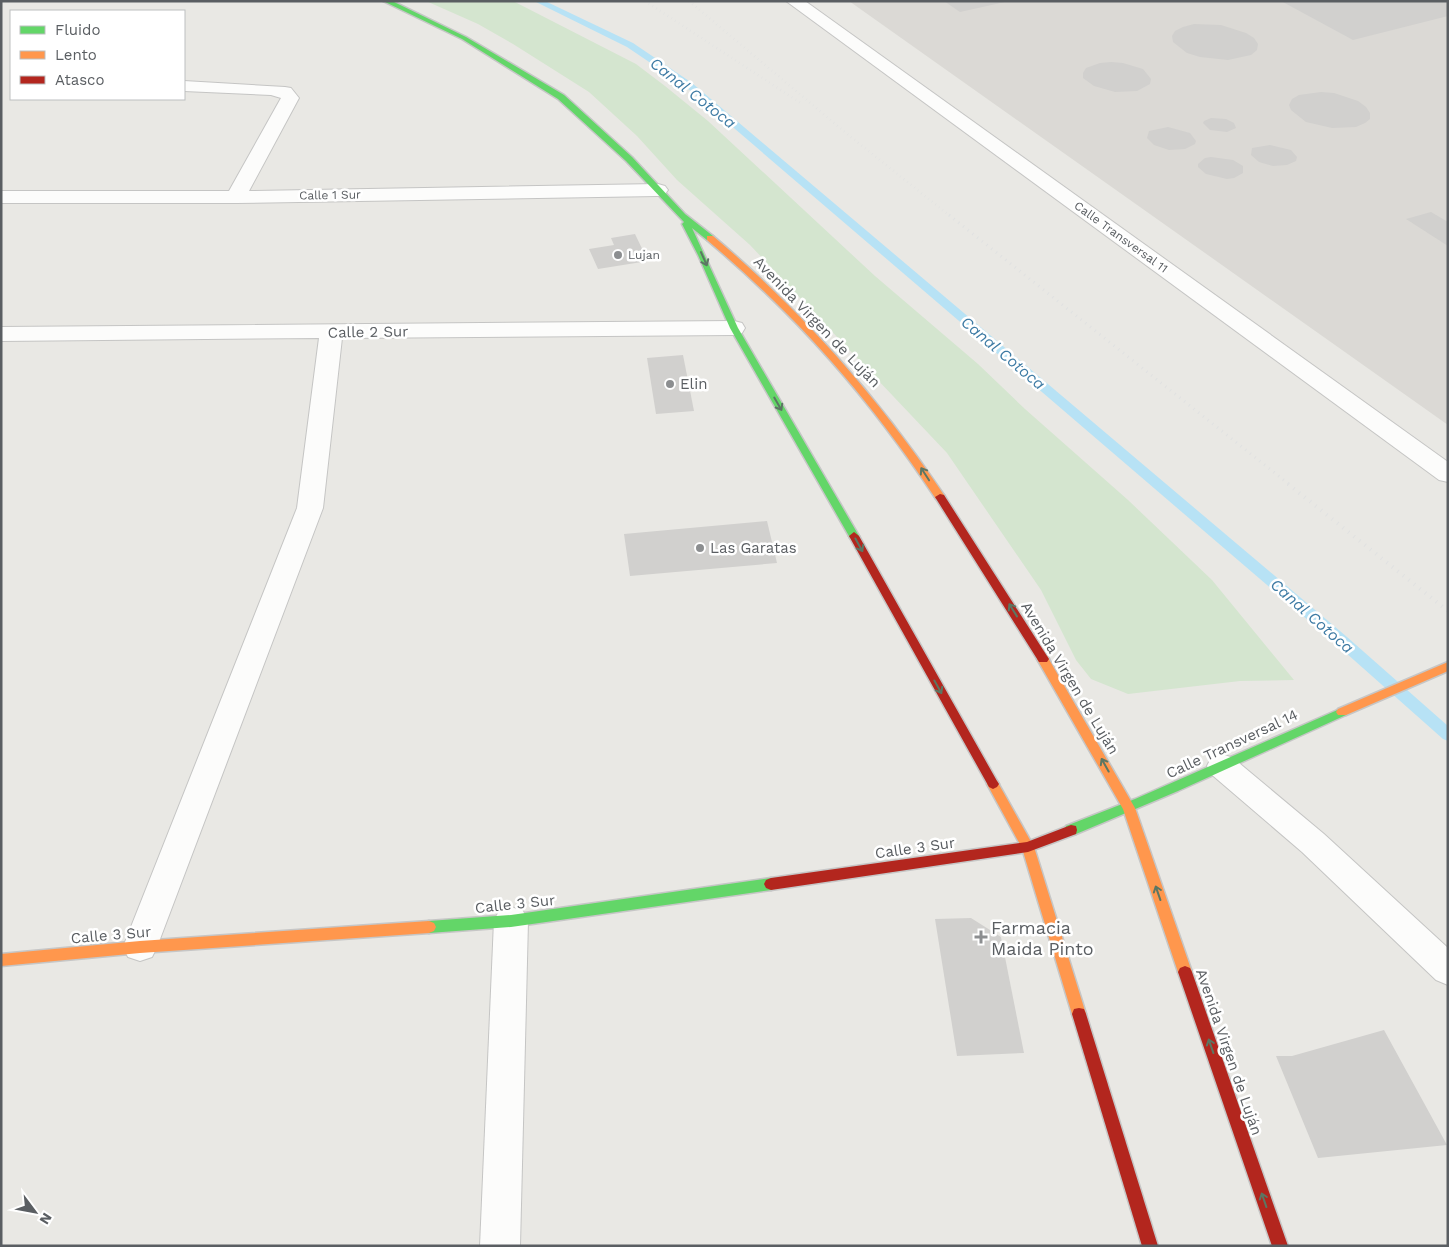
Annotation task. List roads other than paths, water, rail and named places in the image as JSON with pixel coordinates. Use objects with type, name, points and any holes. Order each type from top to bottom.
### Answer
[{"type":"main road","name":"Avenida Virgen de Luján","points":[[386,1],[464,38],[561,97],[629,159],[682,216],[728,252],[770,290],[857,382],[920,466],[1053,674],[1129,808],[1280,1246]]},
{"type":"main road","name":"Avenida Virgen de Luján","points":[[682,216],[702,255],[734,328],[845,519],[1028,847],[1150,1246]]},
{"type":"main road","name":"Calle Transversal 14","points":[[1028,847],[1129,808],[1236,758],[1448,666]]},
{"type":"main road","name":"Calle 3 Sur","points":[[1,960],[140,947],[512,921],[1028,847]]},
{"type":"street","name":"Calle Transversal 11","points":[[794,1],[1448,474]]},
{"type":"street","points":[[185,86],[271,90],[285,92],[290,98],[236,197]]},
{"type":"street","name":"Calle 1 Sur","points":[[1,197],[236,197],[658,190]]},
{"type":"street","name":"Calle 2 Sur","points":[[1,334],[331,333],[734,328]]},
{"type":"street","points":[[140,947],[310,508],[331,333]]},
{"type":"street","points":[[1222,766],[1313,843],[1448,970]]},
{"type":"street","points":[[500,1246],[512,921]]},
{"type":"waterway","name":"Canal Cotoca","points":[[538,1],[630,45],[689,85],[1342,641],[1448,735]]},
{"type":"railway","points":[[645,1],[802,104]]},
{"type":"railway","points":[[689,1],[846,133],[950,216]]},
{"type":"railway","points":[[949,215],[1290,485]]},
{"type":"railway","points":[[1288,484],[1448,611]]},
{"type":"place","name":"Lujan","points":[[618,255]]},
{"type":"place","name":"Elin","points":[[670,384]]},
{"type":"place","name":"Las Garatas","points":[[700,548]]},
{"type":"place","name":"Farmacia Maida Pinto","points":[[981,937]]}]
